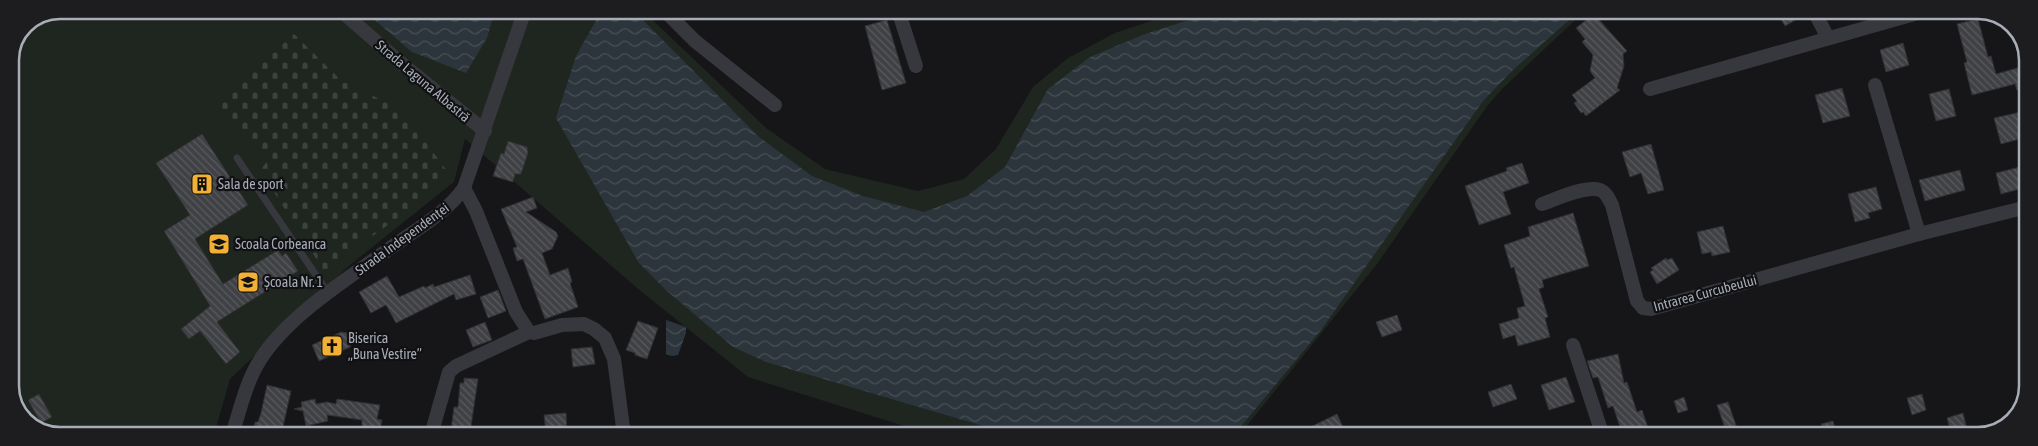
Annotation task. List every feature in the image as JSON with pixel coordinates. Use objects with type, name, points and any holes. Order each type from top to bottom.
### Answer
[{"type":"street","name":"Strada Laguna Albastră","points":[[350,19],[402,64],[485,131]]},
{"type":"street","name":"Strada Independenței","points":[[235,427],[245,395],[259,362],[280,335],[328,293],[439,213],[464,188],[485,131],[521,19]]},
{"type":"street","points":[[673,19],[695,41],[775,105]]},
{"type":"street","points":[[901,19],[916,66]]},
{"type":"street","points":[[1818,19],[1828,38]]},
{"type":"street","points":[[1650,89],[1896,19]]},
{"type":"street","points":[[1875,85],[1919,234]]},
{"type":"street","points":[[464,188],[476,211],[516,312],[529,332]]},
{"type":"street","name":"Intrarea Curcubeului","points":[[1542,204],[1583,190],[1600,190],[1606,194],[1612,205],[1637,301],[1643,308],[1651,309],[1919,234],[2019,209]]},
{"type":"street","points":[[433,427],[449,372],[456,366],[529,332],[534,333],[562,325],[584,324],[594,328],[605,338],[612,351],[623,427]]},
{"type":"street","points":[[1573,345],[1600,427]]},
{"type":"lane","points":[[237,158],[328,293]]},
{"type":"green space","points":[[60,19],[651,19],[766,128],[825,169],[918,191],[964,179],[996,149],[1033,87],[1068,58],[1115,33],[1157,19],[1576,19],[1503,88],[1488,105],[1377,264],[1246,427],[907,427],[748,377],[637,288],[465,139],[454,182],[350,265],[230,379],[216,427],[52,426],[35,419],[22,402],[19,389],[19,60],[22,44],[26,37],[44,22]]},
{"type":"green space","points":[[294,34],[344,83],[359,86],[373,96],[391,101],[400,108],[447,171],[435,191],[324,271],[260,170],[266,163],[218,103]]},
{"type":"water","points":[[374,19],[492,19],[487,38],[466,73],[412,52]]},
{"type":"water","points":[[597,19],[642,19],[759,137],[812,176],[863,196],[924,212],[967,196],[1005,167],[1048,89],[1090,57],[1145,34],[1192,19],[1570,19],[1513,70],[1483,101],[1321,330],[1239,427],[986,427],[766,362],[733,347],[667,291],[639,263],[556,118],[576,56]]},
{"type":"water","points":[[666,320],[686,327],[686,333],[678,355],[666,354]]},
{"type":"building","points":[[1588,19],[1598,19],[1627,51],[1623,54],[1624,66],[1617,88],[1620,90],[1586,116],[1583,112],[1581,113],[1574,103],[1577,101],[1572,95],[1595,78],[1590,71],[1593,55],[1582,42],[1585,39],[1576,28]]},
{"type":"building","points":[[1781,19],[1797,19],[1785,26]]},
{"type":"building","points":[[1978,19],[1988,57],[1991,56],[1996,74],[2019,68],[2019,89],[2017,90],[2015,84],[1972,95],[1964,63],[1967,62],[1957,24]]},
{"type":"building","points":[[887,20],[906,83],[882,90],[865,26]]},
{"type":"building","points":[[1903,43],[1909,65],[1886,72],[1880,50]]},
{"type":"building","points":[[1842,88],[1850,116],[1823,123],[1815,95]]},
{"type":"building","points":[[1949,89],[1956,116],[1936,121],[1929,94]]},
{"type":"building","points":[[2019,112],[2019,139],[2001,144],[1994,118]]},
{"type":"building","points":[[202,134],[248,205],[195,239],[223,284],[278,250],[282,256],[286,253],[298,271],[217,322],[240,352],[226,364],[200,331],[189,339],[181,329],[210,306],[164,231],[190,215],[156,163]]},
{"type":"building","points":[[508,141],[527,147],[528,153],[521,174],[515,174],[513,182],[493,176],[501,153],[504,154]]},
{"type":"building","points":[[1651,144],[1664,190],[1648,194],[1641,173],[1630,177],[1622,152]]},
{"type":"building","points":[[1522,163],[1529,183],[1503,192],[1511,214],[1479,225],[1465,186],[1507,171],[1506,168]]},
{"type":"building","points":[[2019,167],[2019,189],[2001,194],[1996,173]]},
{"type":"building","points":[[1960,170],[1965,190],[1925,201],[1919,180]]},
{"type":"building","points":[[1876,187],[1882,209],[1868,213],[1870,218],[1855,222],[1848,194]]},
{"type":"building","points":[[533,197],[537,208],[526,212],[556,232],[558,236],[552,249],[542,253],[550,275],[568,268],[572,282],[570,283],[578,307],[545,319],[523,259],[517,261],[513,248],[517,247],[501,209]]},
{"type":"building","points":[[1573,213],[1589,266],[1542,280],[1544,287],[1539,289],[1548,317],[1545,318],[1550,337],[1518,346],[1515,335],[1503,339],[1499,324],[1519,318],[1517,308],[1525,306],[1514,267],[1511,268],[1504,245],[1530,236],[1528,227]]},
{"type":"building","points":[[1723,226],[1730,252],[1712,256],[1711,252],[1702,254],[1697,232]]},
{"type":"building","points":[[1666,258],[1667,260],[1672,258],[1679,270],[1657,284],[1650,272],[1653,270],[1651,268]]},
{"type":"building","points":[[470,275],[476,294],[456,300],[454,294],[396,323],[386,305],[371,313],[359,292],[387,276],[399,297],[424,286],[425,288],[433,284],[434,287]]},
{"type":"building","points":[[498,290],[506,311],[488,318],[480,297]]},
{"type":"building","points":[[1397,315],[1402,330],[1382,337],[1376,322]]},
{"type":"building","points":[[638,321],[658,328],[647,359],[626,350]]},
{"type":"building","points":[[485,322],[492,340],[473,347],[466,330]]},
{"type":"building","name":"Biserica „Buna Vestire”","points":[[341,332],[348,333],[352,342],[350,347],[319,361],[312,345]]},
{"type":"building","points":[[592,347],[595,364],[573,367],[571,349]]},
{"type":"building","points":[[1618,354],[1624,383],[1627,382],[1637,412],[1642,410],[1648,427],[1620,427],[1613,406],[1608,408],[1598,377],[1593,378],[1587,361]]},
{"type":"building","points":[[1566,377],[1575,402],[1549,410],[1541,385]]},
{"type":"building","points":[[464,378],[478,379],[471,427],[451,427],[454,407],[458,407],[460,383],[464,383]]},
{"type":"building","points":[[1511,384],[1517,399],[1493,407],[1488,392]]},
{"type":"building","points":[[267,385],[291,391],[283,427],[254,427],[261,413]]},
{"type":"building","points":[[39,394],[52,417],[41,423],[28,400]]},
{"type":"building","points":[[1922,394],[1926,410],[1912,415],[1907,398]]},
{"type":"building","points":[[1684,397],[1688,410],[1678,413],[1674,401]]},
{"type":"building","points":[[315,399],[316,404],[327,402],[336,404],[337,399],[380,405],[377,419],[382,420],[381,427],[362,427],[362,420],[327,415],[328,421],[306,426],[303,411],[294,409],[302,407],[301,402]]},
{"type":"building","points":[[1728,402],[1737,427],[1725,427],[1717,405]]},
{"type":"building","points":[[566,413],[567,427],[545,427],[544,415]]},
{"type":"building","points":[[1963,413],[1966,427],[1950,427],[1947,418]]},
{"type":"building","points":[[1337,414],[1343,427],[1310,427]]},
{"type":"building","points":[[1833,421],[1835,427],[1822,427],[1821,424]]},
{"type":"place","name":"Sala de sport","points":[[202,184]]},
{"type":"place","name":"Scoala Corbeanca","points":[[219,244]]},
{"type":"place","name":"Școala Nr. 1","points":[[248,282]]},
{"type":"place","name":"Biserica „Buna Vestire”","points":[[332,346]]}]
